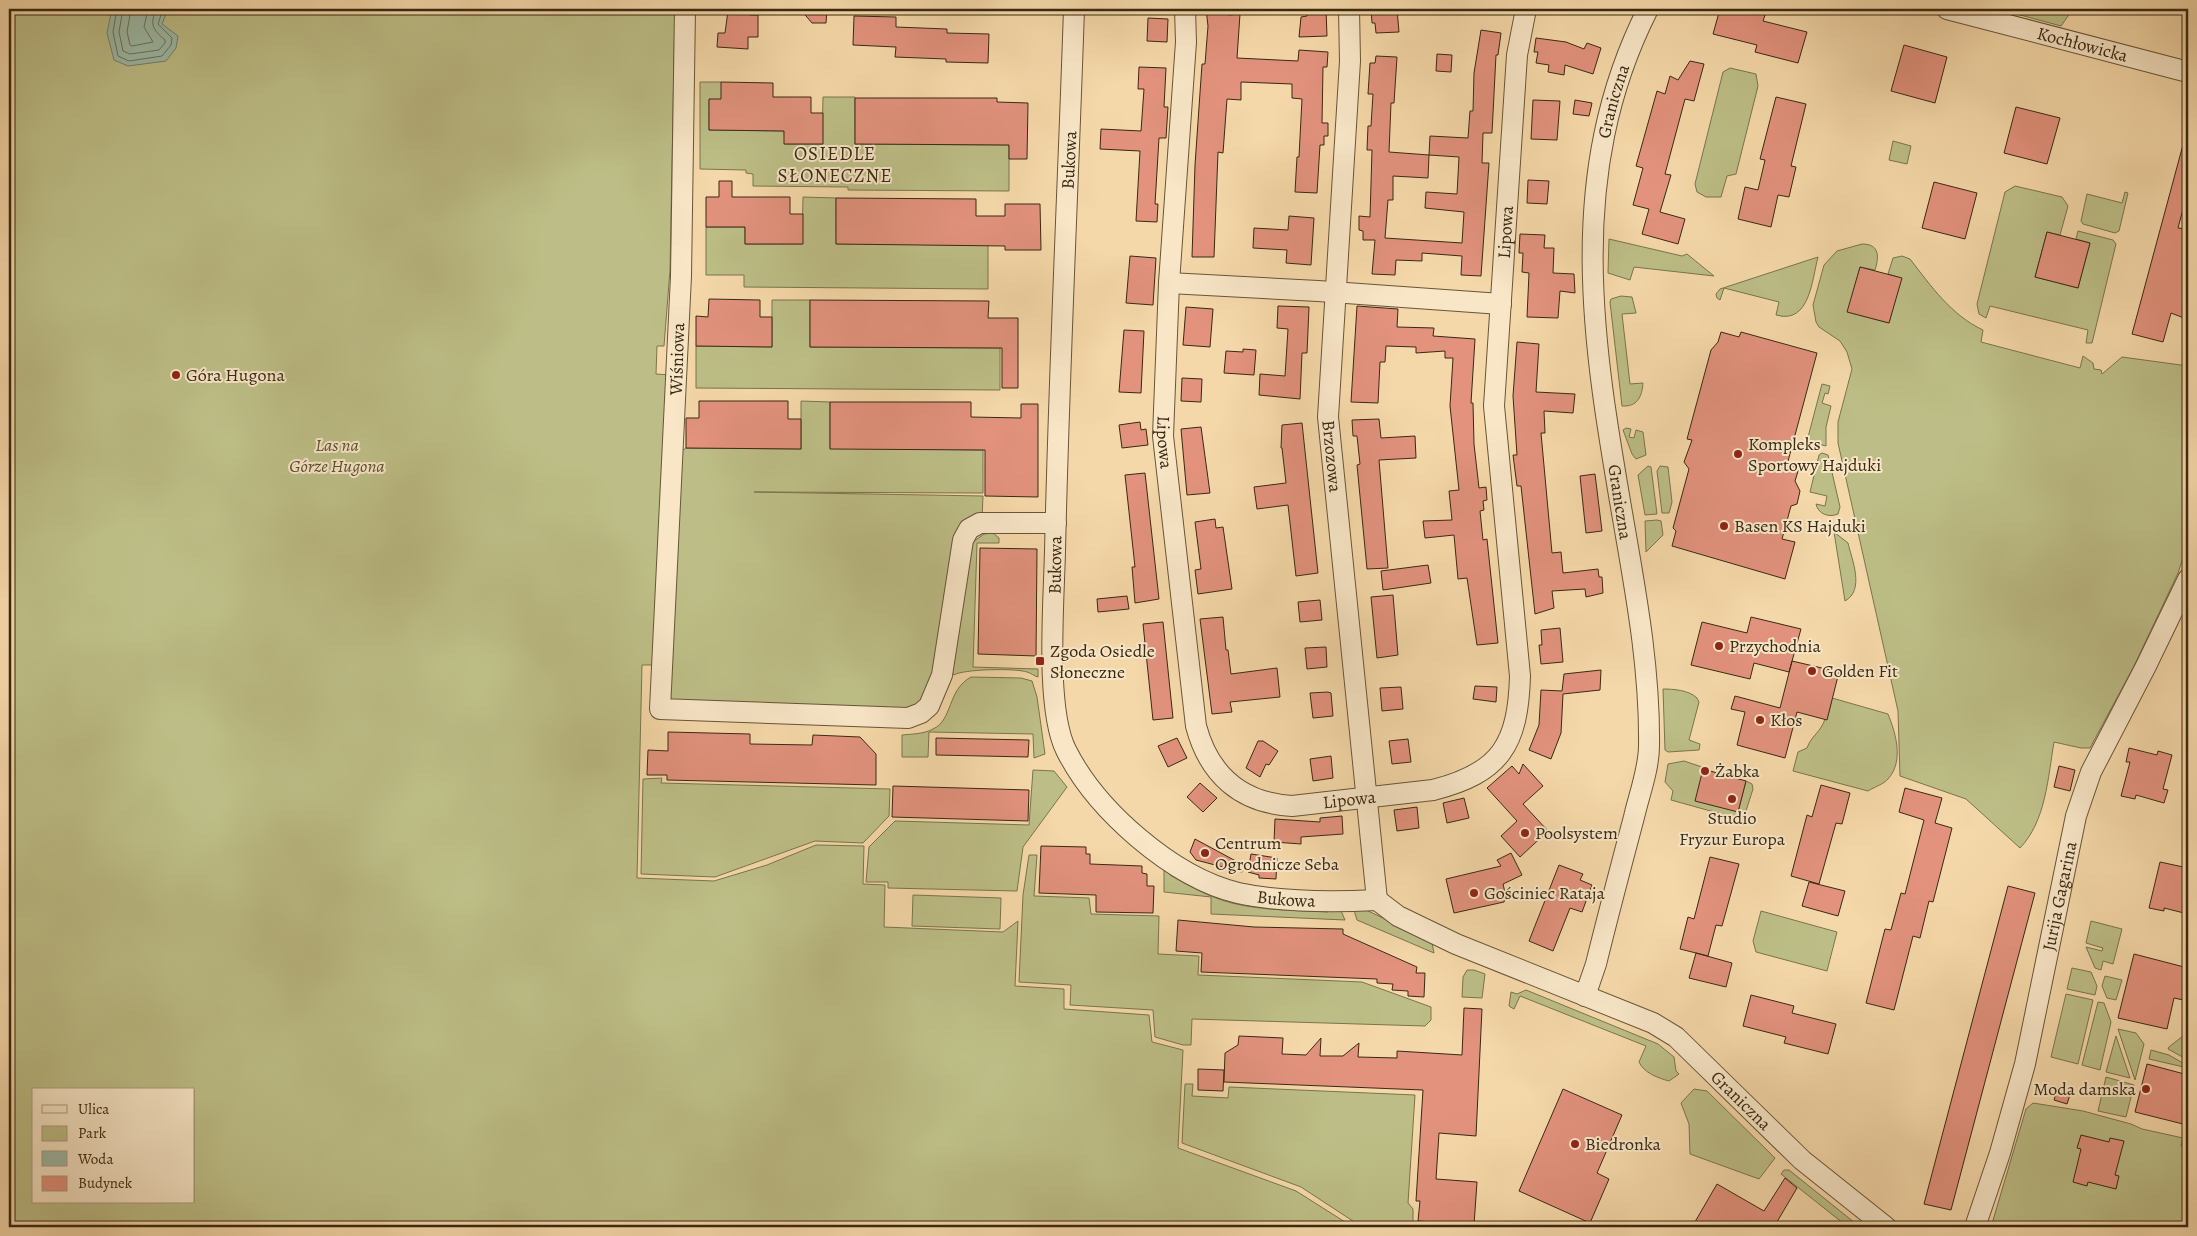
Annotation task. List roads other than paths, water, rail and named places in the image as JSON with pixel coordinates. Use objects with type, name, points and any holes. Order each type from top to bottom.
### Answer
[{"type":"street","name":"Wiśniowa","points":[[685,9],[681,276],[660,710],[908,718],[920,713],[929,706],[942,675],[963,540],[969,529],[980,523],[1056,523]]},
{"type":"street","name":"Bukowa","points":[[1074,9],[1056,523],[1054,665],[1057,717],[1061,739],[1066,752],[1105,806],[1125,828],[1191,874],[1224,888],[1262,897],[1377,900]]},
{"type":"street","name":"Lipowa","points":[[1185,9],[1186,42],[1170,283],[1163,436],[1198,736],[1217,770],[1238,790],[1257,801],[1274,805],[1292,806],[1433,790],[1452,786],[1485,770],[1505,748],[1512,736],[1519,706],[1520,676],[1494,406],[1517,55],[1526,9]]},
{"type":"street","name":"Brzozowa","points":[[1349,9],[1350,61],[1328,417],[1377,900]]},
{"type":"street","name":"Graniczna","points":[[1585,996],[1596,964],[1650,748],[1645,668],[1598,356],[1592,285],[1594,206],[1603,141],[1616,84],[1634,36],[1648,9]]},
{"type":"street","name":"Kochłowicka","points":[[1948,9],[2188,72]]},
{"type":"street","points":[[1170,283],[1501,304]]},
{"type":"street","name":"Jurija Gagarina","points":[[1975,1227],[2000,1152],[2025,1064],[2076,816],[2091,772],[2146,666],[2188,579]]},
{"type":"street","name":"Graniczna","points":[[1377,900],[1398,916],[1456,944],[1653,1023],[1676,1037],[1802,1160],[1886,1227]]},
{"type":"water","points":[[112,9],[168,9],[162,24],[178,36],[176,48],[166,61],[128,66],[114,60],[107,33]]},
{"type":"place","name":"Góra Hugona","points":[[176,375]]},
{"type":"place","name":"Kompleks Sportowy Hajduki","points":[[1738,454]]},
{"type":"place","name":"Basen KS Hajduki","points":[[1724,526]]},
{"type":"place","name":"Przychodnia","points":[[1719,646]]},
{"type":"place","name":"Zgoda Osiedle Słoneczne","points":[[1040,661]]},
{"type":"place","name":"Golden Fit","points":[[1812,671]]},
{"type":"place","name":"Kłos","points":[[1760,720]]},
{"type":"place","name":"Żabka","points":[[1705,771]]},
{"type":"place","name":"Studio Fryzur Europa","points":[[1732,799]]},
{"type":"place","name":"Poolsystem","points":[[1525,833]]},
{"type":"place","name":"Centrum Ogrodnicze Seba","points":[[1205,853]]},
{"type":"place","name":"Gościniec Rataja","points":[[1474,893]]},
{"type":"place","name":"Moda damska","points":[[2146,1089]]},
{"type":"place","name":"Biedronka","points":[[1575,1144]]},
{"type":"district","name":"OSIEDLE SŁONECZNE","points":[[835,164]]},
{"type":"park label","name":"Las na Górze Hugona","points":[[337,455]]}]
